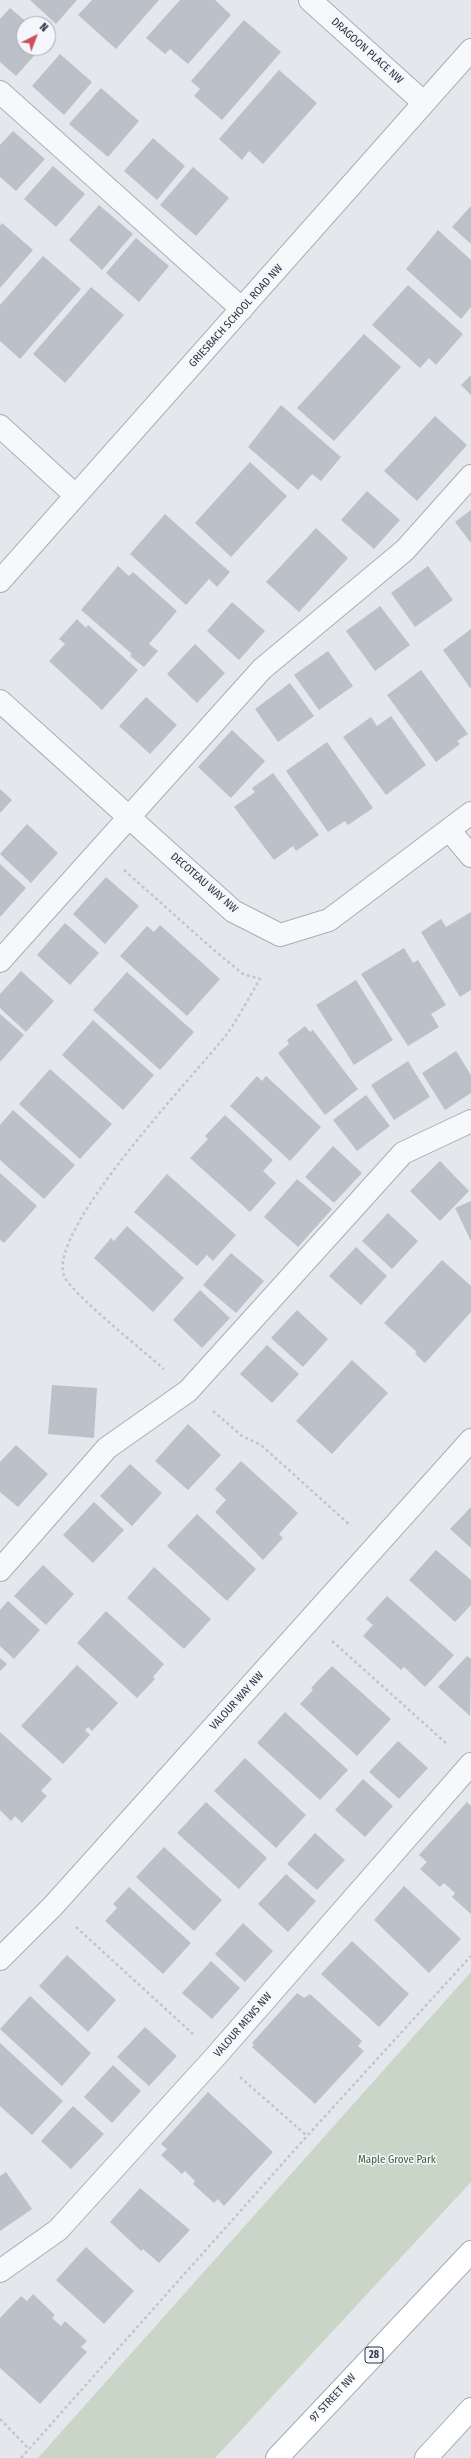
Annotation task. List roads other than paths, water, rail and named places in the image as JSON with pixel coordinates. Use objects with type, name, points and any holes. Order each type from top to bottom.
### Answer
[{"type":"main road","name":"97 STREET NW","points":[[277,2458],[471,2252]]},
{"type":"main road","points":[[426,2458],[471,2409]]},
{"type":"street","name":"DRAGOON PLACE NW","points":[[310,0],[424,102]]},
{"type":"street","name":"GRIESBACH SCHOOL ROAD NW","points":[[0,581],[471,50]]},
{"type":"street","points":[[0,92],[242,309]]},
{"type":"street","points":[[0,426],[75,495]]},
{"type":"street","points":[[0,961],[129,815],[262,669],[405,550],[471,476]]},
{"type":"street","name":"DECOTEAU WAY NW","points":[[0,701],[129,815],[233,911],[280,935],[328,920],[471,813]]},
{"type":"street","points":[[448,830],[471,856]]},
{"type":"street","points":[[0,1570],[107,1448],[188,1391],[403,1153],[471,1121]]},
{"type":"street","name":"VALOUR WAY NW","points":[[0,1959],[53,1906],[310,1620],[376,1549],[471,1440]]},
{"type":"street","name":"VALOUR MEWS NW","points":[[0,2270],[58,2230],[216,2056],[471,1764]]},
{"type":"park label","name":"Maple Grove Park","points":[[397,2160]]}]
